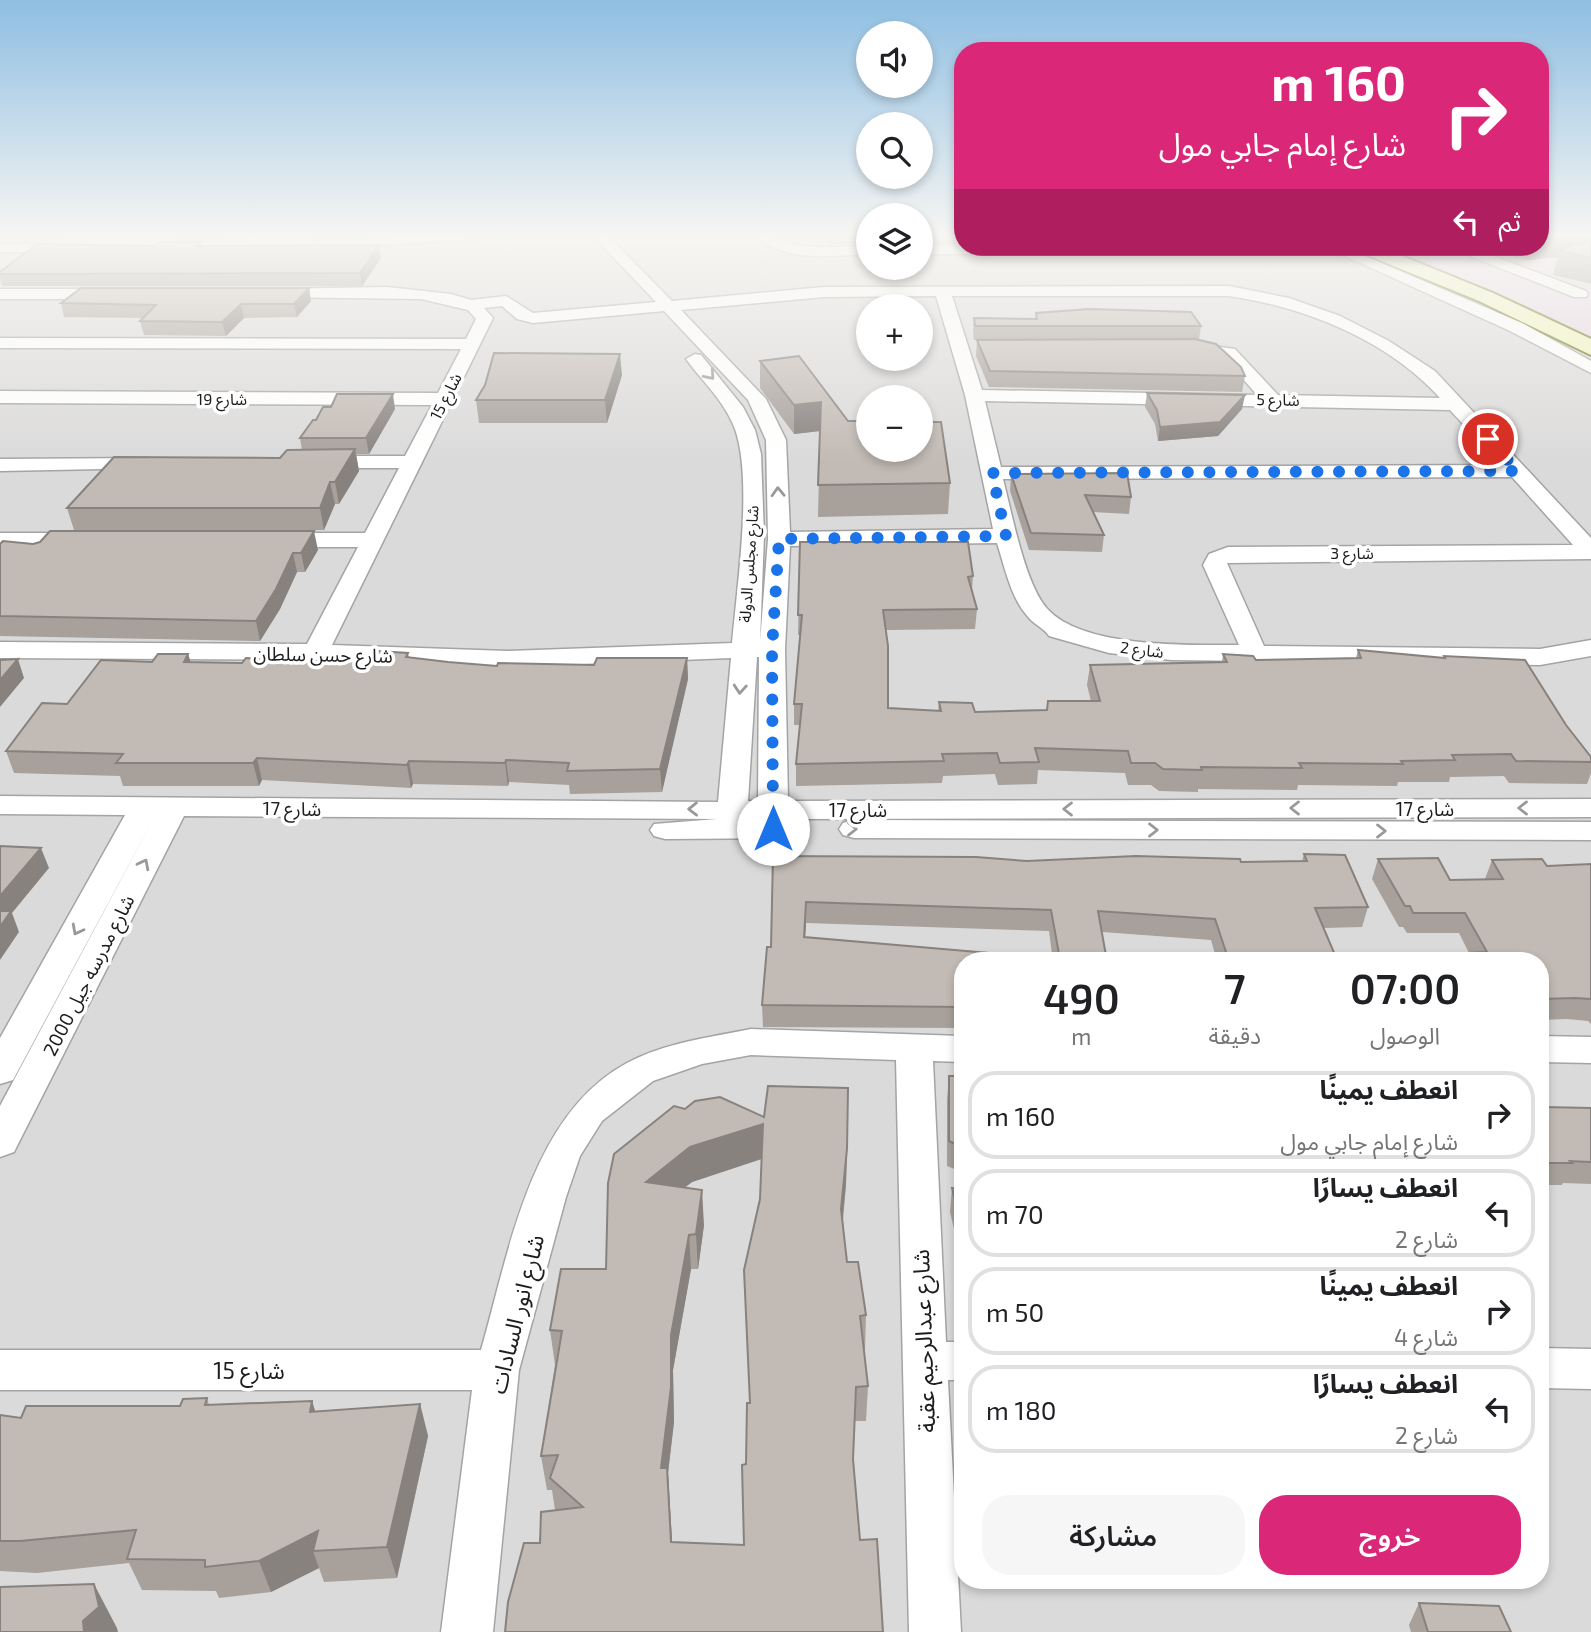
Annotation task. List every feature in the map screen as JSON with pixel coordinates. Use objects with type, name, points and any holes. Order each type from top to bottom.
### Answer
[{"type":"main road","points":[[1520,311],[1591,348]]},
{"type":"main road","points":[[1545,311],[1591,329]]},
{"type":"street","name":"شارع 15","points":[[316,652],[485,318],[482,311]]},
{"type":"street","points":[[518,311],[523,316],[533,318],[611,311]]},
{"type":"street","name":"شارع مجلس الدولة","points":[[661,311],[720,387],[745,430],[751,454],[753,535],[731,819]]},
{"type":"street","name":"شارع مجلس الدولة","points":[[663,311],[741,380],[768,419],[776,440],[779,539],[772,649],[773,819]]},
{"type":"street","name":"شارع 2","points":[[951,311],[967,348],[974,395],[1006,536],[1028,600],[1038,615],[1057,626],[1058,631],[1140,650],[1540,657],[1591,648]]},
{"type":"street","points":[[1314,311],[1400,354],[1429,375],[1591,551]]},
{"type":"street","points":[[1480,311],[1516,327],[1591,368]]},
{"type":"street","points":[[0,343],[471,344]]},
{"type":"street","points":[[1165,347],[1205,348],[1229,353],[1271,399]]},
{"type":"street","name":"شارع 5","points":[[974,395],[1456,404]]},
{"type":"street","name":"شارع 19","points":[[0,397],[444,399]]},
{"type":"street","points":[[302,462],[412,462]]},
{"type":"street","points":[[0,465],[165,463]]},
{"type":"street","points":[[992,473],[1518,471]]},
{"type":"street","points":[[779,539],[1006,536]]},
{"type":"street","points":[[0,540],[97,540]]},
{"type":"street","points":[[248,540],[373,540]]},
{"type":"street","name":"شارع 3","points":[[1255,653],[1215,565],[1217,559],[1228,554],[1591,551]]},
{"type":"street","name":"شارع حسن سلطان","points":[[0,650],[316,652],[521,659],[772,649]]},
{"type":"street","name":"شارع 17","points":[[0,805],[154,816],[519,831],[731,819],[1591,808]]},
{"type":"street","name":"شارع 17","points":[[0,824],[154,816]]},
{"type":"street","name":"شارع مدرسه جيل 2000","points":[[0,1142],[47,1055],[154,816]]},
{"type":"street","name":"شارع مدرسه جيل 2000","points":[[3,1060],[154,816]]},
{"type":"street","name":"شارع 17","points":[[773,819],[1591,831]]},
{"type":"street","name":"شارع انور السادات","points":[[467,1632],[497,1370],[562,1153],[589,1111],[640,1072],[698,1052],[751,1042],[954,1049]]},
{"type":"street","name":"شارع عبدالرحيم عقبة","points":[[914,1049],[943,1361],[935,1632]]},
{"type":"street","points":[[1549,1049],[1591,1050]]},
{"type":"street","points":[[3,1060],[47,1055]]},
{"type":"street","points":[[1549,1368],[1591,1369]]},
{"type":"street","name":"شارع 15","points":[[0,1370],[497,1370]]},
{"type":"shaded area","points":[[0,311],[856,311],[856,371],[933,371],[933,311],[1534,311],[1591,336],[1591,1632],[0,1632]]},
{"type":"shaded area","points":[[1534,311],[1591,311],[1591,336]]},
{"type":"building","points":[[150,311],[233,311],[222,322],[140,321]]},
{"type":"building","points":[[1191,312],[1201,326],[975,326],[974,318],[1037,319],[1036,313]]},
{"type":"building","points":[[1195,339],[1216,344],[1241,367],[1245,376],[990,371],[977,340]]},
{"type":"building","points":[[494,353],[620,354],[605,400],[476,400],[485,385]]},
{"type":"building","points":[[799,356],[848,421],[856,421],[856,462],[933,462],[933,422],[941,422],[950,483],[818,485],[821,402],[794,405],[760,361]]},
{"type":"building","points":[[1147,393],[1245,395],[1220,422],[1160,427],[1157,410]]},
{"type":"building","points":[[337,394],[393,394],[366,438],[300,438],[313,420],[316,420],[323,407],[331,407]]},
{"type":"building","points":[[355,449],[335,482],[330,482],[320,508],[67,508],[114,457],[280,458],[287,450]]},
{"type":"building","points":[[1127,473],[1131,497],[1085,495],[1104,535],[1031,533],[1011,474]]},
{"type":"building","points":[[50,531],[314,531],[301,553],[293,553],[276,589],[256,621],[0,616],[0,544],[3,541],[33,544],[40,542]]},
{"type":"building","points":[[800,542],[968,542],[973,576],[968,577],[977,609],[883,610],[888,646],[888,708],[941,711],[939,702],[972,703],[975,712],[1047,710],[1048,701],[1100,701],[1090,665],[1227,662],[1223,654],[1253,656],[1256,660],[1361,658],[1358,650],[1445,658],[1444,656],[1525,660],[1566,725],[1591,757],[1591,762],[1516,761],[1511,754],[1452,755],[1455,760],[1401,761],[1403,764],[1299,763],[1302,768],[1201,767],[1202,770],[1163,769],[1155,763],[1131,763],[1128,751],[1035,748],[1039,762],[1000,763],[997,753],[942,754],[944,761],[796,764],[802,704],[794,704],[802,615],[798,615]]},
{"type":"building","points":[[376,651],[408,653],[406,657],[497,666],[498,663],[594,665],[597,658],[687,658],[660,769],[567,771],[569,763],[506,760],[505,763],[409,761],[407,765],[257,758],[253,763],[116,763],[123,754],[6,751],[42,703],[67,704],[101,660],[152,662],[158,654],[188,654],[184,662],[242,663],[246,658],[329,662],[372,659]]},
{"type":"building","points":[[18,659],[0,680],[0,660]]},
{"type":"building","points":[[0,846],[41,848],[0,896]]},
{"type":"building","points":[[1304,854],[1345,855],[1368,907],[1315,908],[1334,952],[1226,952],[1215,919],[1098,911],[1105,952],[1059,952],[1051,910],[806,902],[804,937],[978,952],[954,952],[954,1007],[762,1005],[767,947],[771,947],[773,856],[976,857],[1027,861],[1136,856],[1240,859],[1241,862],[1307,861]]},
{"type":"building","points":[[1438,858],[1450,880],[1503,879],[1492,860],[1542,859],[1547,866],[1591,864],[1591,999],[1549,999],[1549,952],[1487,952],[1465,913],[1413,913],[1410,906],[1405,906],[1378,859]]},
{"type":"building","points":[[0,911],[11,911],[0,927]]},
{"type":"building","points":[[949,1076],[954,1076],[954,1143],[949,1141]]},
{"type":"building","points":[[768,1086],[848,1088],[847,1149],[841,1209],[847,1262],[858,1262],[866,1315],[860,1316],[868,1386],[856,1387],[853,1459],[860,1540],[877,1539],[883,1632],[505,1632],[508,1602],[524,1543],[540,1543],[541,1512],[583,1507],[550,1478],[558,1455],[541,1456],[562,1331],[550,1330],[561,1269],[606,1269],[608,1183],[614,1154],[674,1106],[685,1109],[695,1101],[720,1097],[764,1117]],"holes":[[[763,1124],[760,1199],[744,1270],[750,1403],[747,1403],[746,1464],[742,1465],[744,1545],[671,1542],[667,1468],[661,1468],[671,1387],[671,1335],[689,1235],[696,1234],[702,1190],[646,1182],[690,1147]]]},
{"type":"building","points":[[1549,1107],[1591,1108],[1591,1162],[1570,1161],[1572,1163],[1549,1163]]},
{"type":"building","points":[[207,1398],[205,1405],[312,1401],[310,1412],[420,1404],[387,1547],[313,1551],[318,1531],[259,1561],[205,1567],[205,1560],[127,1559],[136,1530],[0,1541],[0,1415],[21,1418],[26,1406],[180,1406],[183,1399]]},
{"type":"building","points":[[94,1584],[99,1607],[83,1621],[84,1632],[0,1632],[0,1587]]},
{"type":"building","points":[[1419,1603],[1499,1606],[1511,1632],[1428,1632]]},
{"type":"route","points":[[773,829],[772,649],[779,539],[1006,536],[992,473],[1518,471],[1488,439]]}]
